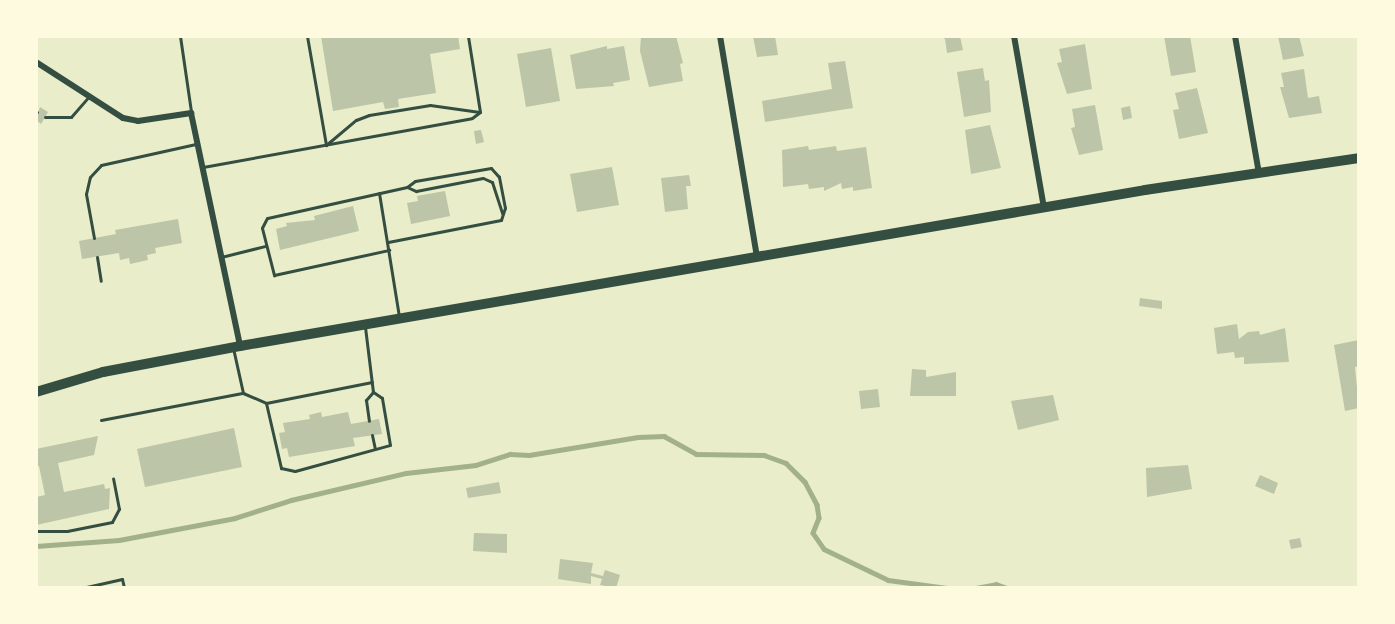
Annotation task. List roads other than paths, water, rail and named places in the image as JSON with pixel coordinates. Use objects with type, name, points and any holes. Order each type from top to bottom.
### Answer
[{"type":"main road","points":[[36,392],[103,372],[236,347],[1044,208],[1359,158]]},
{"type":"street","points":[[720,36],[757,257]]},
{"type":"street","points":[[1014,36],[1044,208]]},
{"type":"street","points":[[1235,36],[1259,173]]},
{"type":"street","points":[[36,62],[123,118],[138,121],[191,113],[221,257],[236,347]]},
{"type":"lane","points":[[180,36],[191,113]]},
{"type":"lane","points":[[307,36],[326,145]]},
{"type":"lane","points":[[468,36],[480,112]]},
{"type":"lane","points":[[45,117],[71,117],[89,96]]},
{"type":"lane","points":[[326,145],[356,120],[369,115],[430,105],[480,112]]},
{"type":"lane","points":[[203,167],[472,118],[480,112]]},
{"type":"lane","points":[[94,238],[86,194],[90,177],[101,165],[198,144]]},
{"type":"lane","points":[[388,242],[501,220],[505,208],[499,177],[491,168],[415,181],[407,187],[267,218],[262,228],[274,275],[389,250]]},
{"type":"lane","points":[[407,187],[416,191],[483,178],[492,182],[502,213]]},
{"type":"lane","points":[[379,194],[400,320]]},
{"type":"lane","points":[[221,257],[265,246]]},
{"type":"lane","points":[[97,257],[101,281]]},
{"type":"lane","points":[[364,325],[373,392],[366,400],[369,421]]},
{"type":"lane","points":[[236,347],[243,393]]},
{"type":"lane","points":[[101,420],[243,393],[266,403],[372,382]]},
{"type":"lane","points":[[266,403],[281,468],[294,471],[390,445],[382,398],[373,392]]},
{"type":"lane","points":[[372,435],[375,449]]},
{"type":"lane","points":[[36,531],[67,531],[112,522],[119,508],[113,479]]},
{"type":"lane","points":[[82,588],[122,579],[124,588]]},
{"type":"waterway","points":[[36,546],[119,540],[235,518],[291,500],[406,473],[476,465],[510,454],[529,455],[638,437],[664,436],[696,454],[764,455],[786,463],[805,482],[817,505],[819,518],[813,533],[824,549],[888,580],[948,588]]},
{"type":"waterway","points":[[976,588],[996,584],[1007,588]]}]
